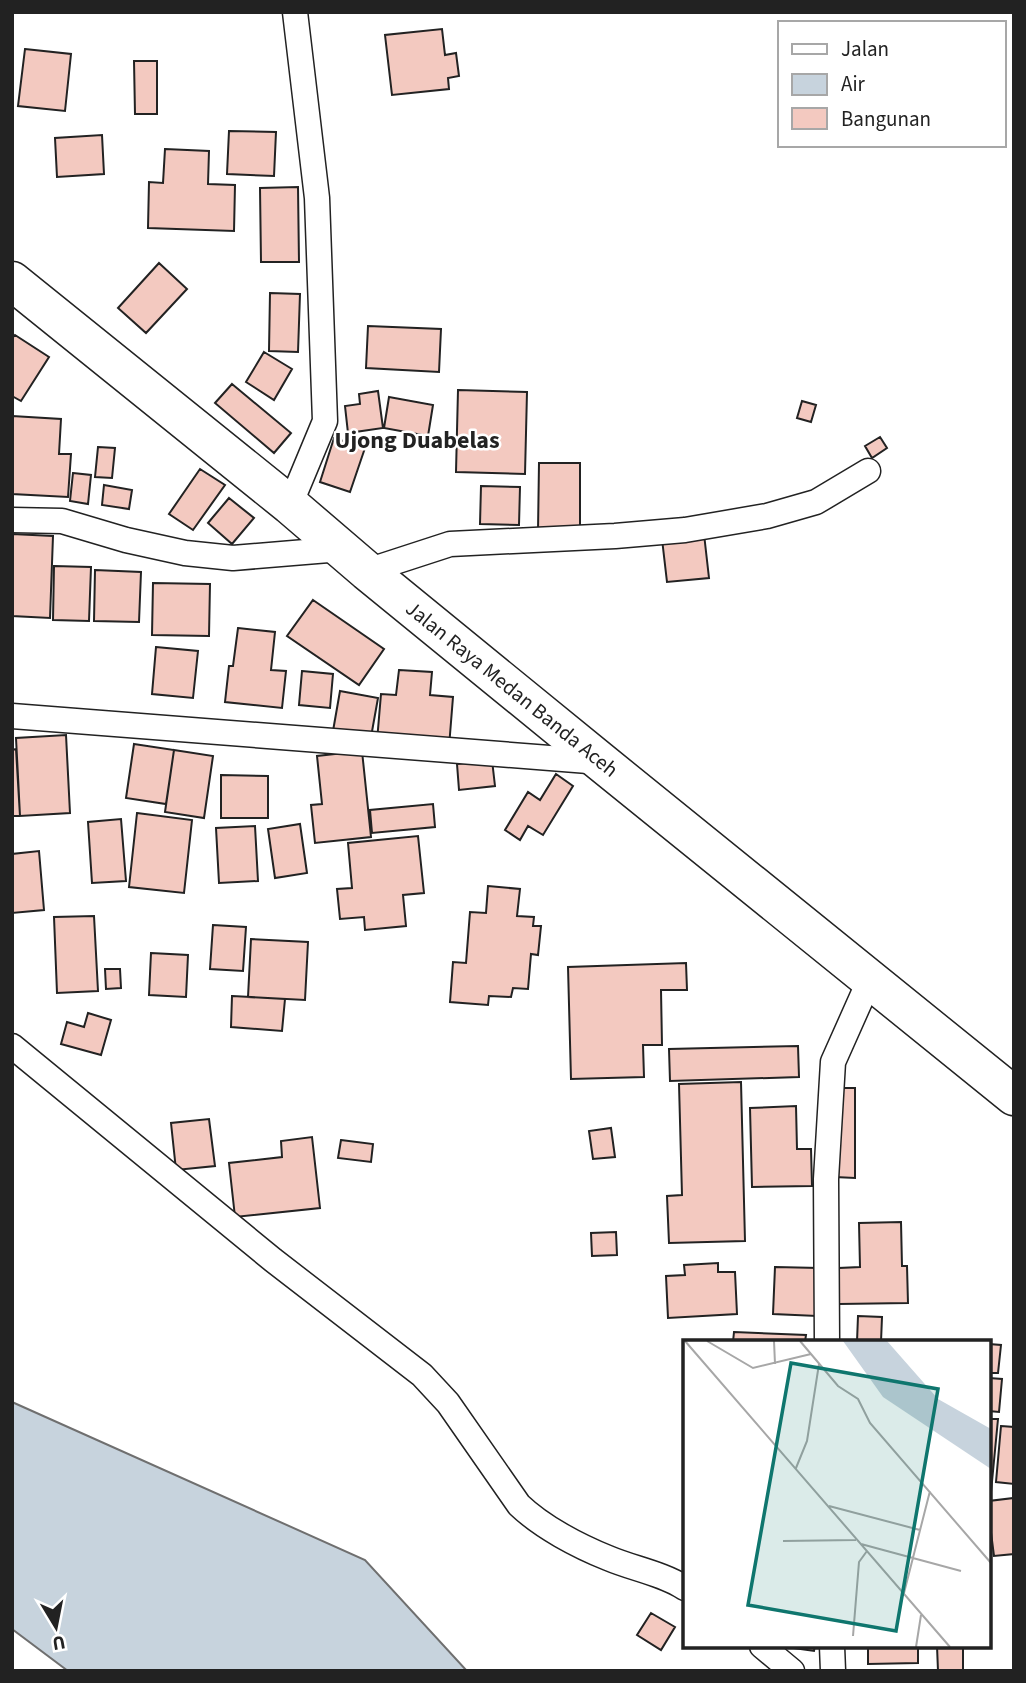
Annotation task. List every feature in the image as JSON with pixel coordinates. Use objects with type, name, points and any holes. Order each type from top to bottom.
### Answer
[{"type":"highway","name":"Jalan Raya Medan Banda Aceh","points":[[12,281],[1014,1096]]},
{"type":"street","points":[[290,505],[325,421],[317,198],[295,12]]},
{"type":"street","points":[[12,520],[62,521],[126,540],[186,553],[233,558],[354,560],[450,544],[685,530],[766,516],[816,502],[868,471]]},
{"type":"street","points":[[12,716],[601,762]]},
{"type":"street","points":[[827,1340],[826,1179],[834,1062],[870,979]]},
{"type":"street","points":[[12,1046],[273,1260],[422,1375],[448,1403],[519,1505],[532,1518],[609,1558],[653,1573],[683,1587]]},
{"type":"street","points":[[764,1648],[792,1671]]},
{"type":"street","points":[[832,1648],[833,1671]]},
{"type":"water","points":[[12,1402],[365,1560],[467,1671],[68,1671],[12,1629]]},
{"type":"building","points":[[442,29],[445,55],[456,53],[459,76],[448,78],[449,89],[392,95],[385,35]]},
{"type":"building","points":[[25,49],[71,54],[65,111],[18,106]]},
{"type":"building","points":[[134,61],[157,61],[157,114],[135,114]]},
{"type":"building","points":[[229,131],[276,132],[274,176],[227,174]]},
{"type":"building","points":[[102,135],[104,174],[57,177],[55,138]]},
{"type":"building","points":[[165,149],[209,151],[208,184],[235,185],[234,231],[148,228],[149,182],[163,183]]},
{"type":"building","points":[[298,187],[299,262],[261,262],[260,188]]},
{"type":"building","points":[[159,263],[187,289],[146,333],[118,308]]},
{"type":"building","points":[[270,293],[300,294],[298,352],[269,351]]},
{"type":"building","points":[[368,326],[441,329],[439,372],[366,368]]},
{"type":"building","points":[[15,335],[49,357],[21,401],[12,396],[12,338]]},
{"type":"building","points":[[264,352],[292,369],[274,400],[246,382]]},
{"type":"building","points":[[232,384],[291,433],[274,453],[215,403]]},
{"type":"building","points":[[458,390],[527,392],[525,474],[456,472]]},
{"type":"building","points":[[378,391],[383,428],[348,433],[345,406],[360,404],[359,394]]},
{"type":"building","points":[[389,397],[433,405],[428,436],[384,428]]},
{"type":"building","points":[[802,401],[816,405],[811,422],[797,418]]},
{"type":"building","points":[[12,416],[61,419],[59,454],[71,454],[68,497],[12,494]]},
{"type":"building","points":[[880,437],[887,448],[872,458],[865,446]]},
{"type":"building","points":[[334,438],[365,448],[350,492],[320,482]]},
{"type":"building","points":[[98,447],[115,448],[112,478],[95,477]]},
{"type":"building","points":[[539,463],[580,463],[580,531],[538,531]]},
{"type":"building","points":[[200,469],[225,485],[193,530],[169,514]]},
{"type":"building","points":[[73,473],[91,475],[88,504],[70,501]]},
{"type":"building","points":[[104,485],[132,490],[129,509],[102,505]]},
{"type":"building","points":[[481,486],[520,487],[519,525],[480,524]]},
{"type":"building","points":[[229,498],[254,518],[232,544],[208,523]]},
{"type":"building","points":[[12,534],[53,536],[50,618],[12,616]]},
{"type":"building","points":[[704,534],[709,578],[667,582],[662,539]]},
{"type":"building","points":[[54,566],[91,567],[89,621],[53,620]]},
{"type":"building","points":[[95,570],[141,572],[139,622],[94,621]]},
{"type":"building","points":[[153,583],[210,584],[209,636],[152,635]]},
{"type":"building","points":[[313,600],[384,649],[359,685],[287,636]]},
{"type":"building","points":[[238,628],[275,632],[271,670],[286,671],[282,708],[225,702],[229,666],[233,666]]},
{"type":"building","points":[[156,647],[198,651],[193,698],[152,694]]},
{"type":"building","points":[[399,670],[432,672],[430,695],[453,697],[449,747],[377,741],[381,694],[396,695]]},
{"type":"building","points":[[302,671],[333,674],[330,708],[299,705]]},
{"type":"building","points":[[340,691],[378,698],[371,737],[333,731]]},
{"type":"building","points":[[66,735],[70,813],[20,816],[16,738]]},
{"type":"building","points":[[134,744],[174,750],[166,804],[126,798]]},
{"type":"building","points":[[16,749],[20,816],[12,816],[12,750]]},
{"type":"building","points":[[174,750],[213,756],[204,818],[165,812]]},
{"type":"building","points":[[362,751],[371,837],[315,843],[311,805],[322,804],[317,756]]},
{"type":"building","points":[[492,760],[495,786],[459,790],[457,764]]},
{"type":"building","points":[[556,774],[573,786],[543,835],[528,826],[520,840],[505,830],[528,792],[540,800]]},
{"type":"building","points":[[221,775],[268,776],[268,818],[221,818]]},
{"type":"building","points":[[433,804],[435,827],[372,833],[370,810]]},
{"type":"building","points":[[137,813],[192,820],[184,893],[129,887]]},
{"type":"building","points":[[121,819],[126,881],[92,883],[88,822]]},
{"type":"building","points":[[300,824],[307,873],[275,878],[268,829]]},
{"type":"building","points":[[255,826],[258,881],[219,883],[216,828]]},
{"type":"building","points":[[418,836],[424,893],[403,895],[406,926],[365,930],[364,917],[340,919],[337,889],[352,888],[348,843]]},
{"type":"building","points":[[39,851],[44,910],[12,913],[12,854]]},
{"type":"building","points":[[488,886],[520,889],[517,916],[534,917],[533,926],[541,926],[538,955],[531,954],[528,989],[513,988],[511,997],[489,996],[488,1005],[450,1002],[453,962],[466,963],[470,912],[486,913]]},
{"type":"building","points":[[94,916],[98,991],[57,993],[54,917]]},
{"type":"building","points":[[213,925],[246,927],[243,971],[210,969]]},
{"type":"building","points":[[251,939],[308,942],[305,1000],[248,997]]},
{"type":"building","points":[[151,953],[188,955],[186,997],[149,995]]},
{"type":"building","points":[[686,963],[687,990],[661,990],[662,1045],[643,1045],[644,1077],[571,1079],[568,967]]},
{"type":"building","points":[[105,969],[120,969],[121,988],[106,989]]},
{"type":"building","points":[[232,996],[285,999],[282,1031],[231,1027]]},
{"type":"building","points":[[88,1013],[111,1020],[101,1055],[61,1044],[67,1022],[84,1027]]},
{"type":"building","points":[[798,1046],[799,1077],[670,1081],[669,1049]]},
{"type":"building","points":[[741,1082],[745,1241],[669,1243],[667,1196],[682,1195],[679,1084]]},
{"type":"building","points":[[836,1088],[855,1088],[855,1178],[835,1177]]},
{"type":"building","points":[[796,1106],[797,1149],[811,1149],[812,1186],[752,1187],[750,1108]]},
{"type":"building","points":[[209,1119],[215,1166],[176,1170],[171,1123]]},
{"type":"building","points":[[611,1128],[615,1157],[593,1159],[589,1131]]},
{"type":"building","points":[[312,1137],[320,1208],[235,1217],[229,1163],[282,1157],[281,1141]]},
{"type":"building","points":[[341,1140],[373,1144],[371,1162],[338,1158]]},
{"type":"building","points":[[901,1222],[902,1266],[907,1266],[908,1303],[839,1304],[839,1268],[860,1267],[859,1223]]},
{"type":"building","points":[[616,1232],[617,1255],[592,1256],[591,1233]]},
{"type":"building","points":[[718,1263],[718,1272],[735,1272],[737,1314],[668,1318],[666,1276],[685,1275],[684,1265]]},
{"type":"building","points":[[775,1267],[819,1268],[817,1316],[773,1314]]},
{"type":"building","points":[[858,1316],[882,1317],[881,1340],[857,1340]]},
{"type":"building","points":[[734,1332],[806,1335],[805,1340],[733,1340]]},
{"type":"building","points":[[991,1344],[1001,1345],[998,1373],[991,1373]]},
{"type":"building","points":[[991,1378],[1002,1379],[999,1412],[991,1411]]},
{"type":"building","points":[[991,1419],[998,1419],[991,1492]]},
{"type":"building","points":[[1001,1426],[1014,1427],[1014,1484],[996,1482]]},
{"type":"building","points":[[1014,1498],[1014,1554],[994,1556],[991,1501]]},
{"type":"building","points":[[651,1613],[675,1627],[661,1650],[637,1635]]},
{"type":"building","points":[[793,1648],[815,1648],[814,1651]]},
{"type":"building","points":[[868,1648],[918,1648],[918,1663],[868,1664]]},
{"type":"building","points":[[937,1648],[963,1648],[963,1671],[938,1671]]},
{"type":"district","name":"Ujong Duabelas","points":[[417,440]]}]
